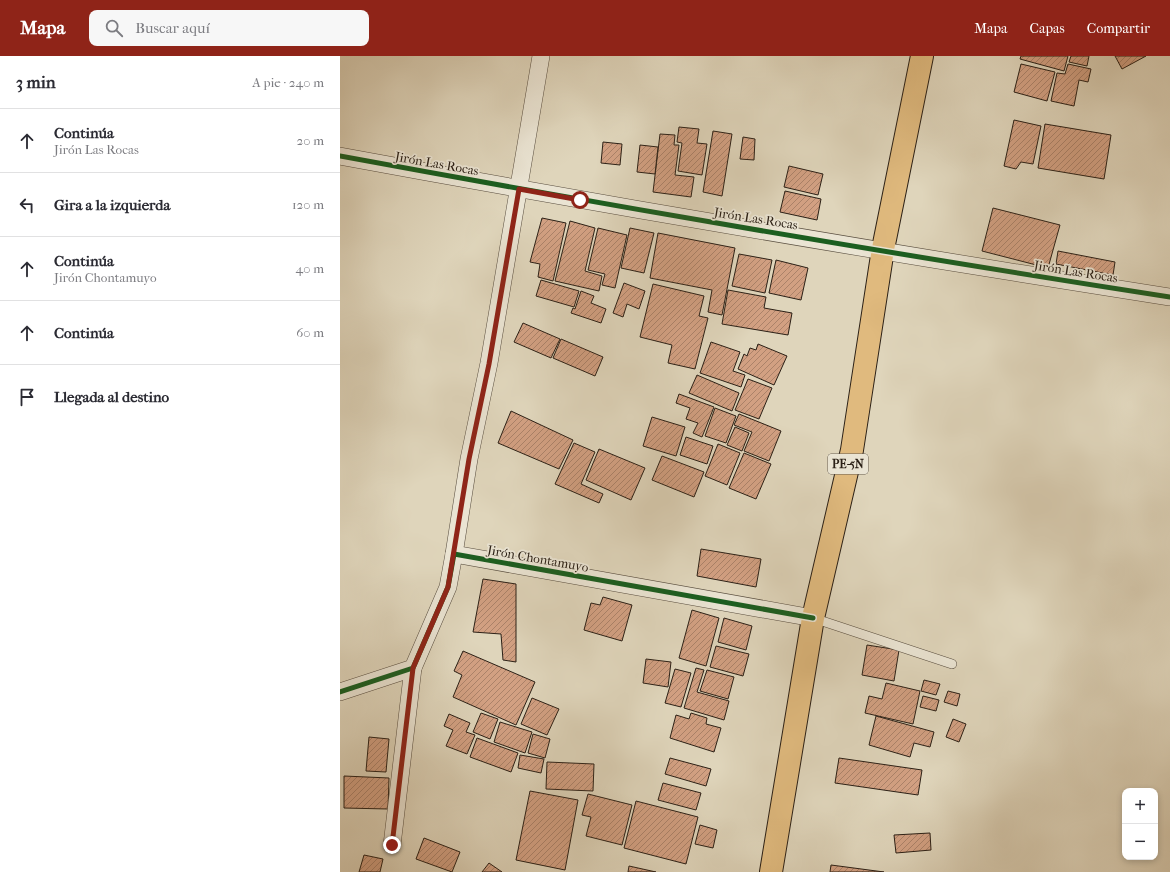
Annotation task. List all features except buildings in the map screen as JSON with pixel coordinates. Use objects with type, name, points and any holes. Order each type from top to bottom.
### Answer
[{"type":"highway","name":"PE-5N","points":[[771,872],[814,618],[852,450],[883,249],[922,56]]},
{"type":"street","points":[[392,845],[413,668],[448,587],[469,459],[489,364],[541,56]]},
{"type":"street","name":"Jirón Las Rocas","points":[[340,156],[587,202],[883,249],[939,261],[1170,297]]},
{"type":"street","name":"Jirón Chontamuyo","points":[[454,554],[814,618]]},
{"type":"street","points":[[340,692],[413,668]]},
{"type":"lane","points":[[814,618],[952,664]]},
{"type":"cycle path","points":[[340,156],[755,230],[1170,297]]},
{"type":"cycle path","points":[[340,692],[413,668],[448,587],[454,554],[813,618]]},
{"type":"route","points":[[392,845],[413,668],[448,587],[469,459],[489,364],[519,189],[580,200]]}]
